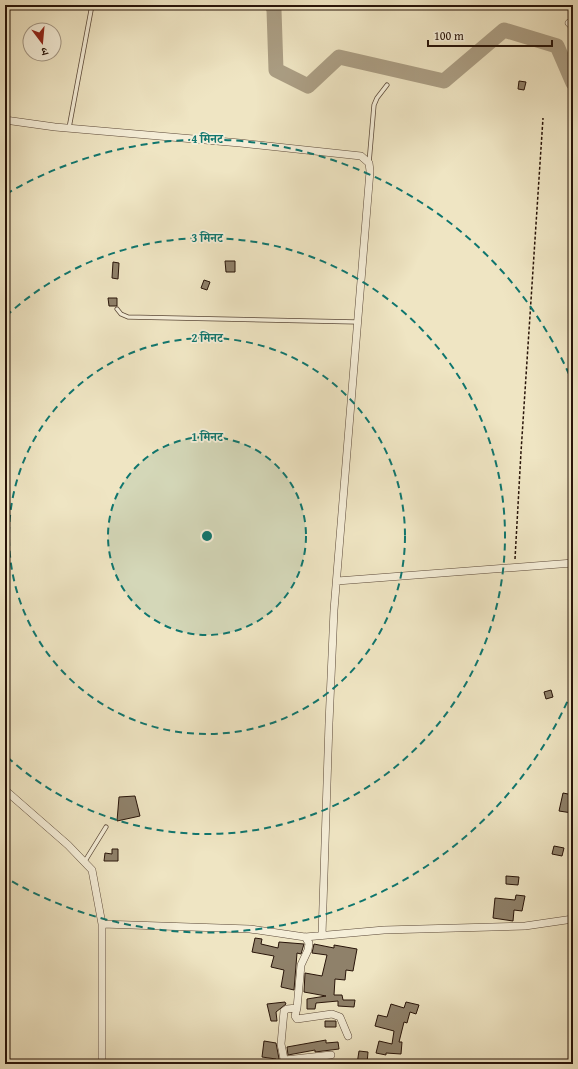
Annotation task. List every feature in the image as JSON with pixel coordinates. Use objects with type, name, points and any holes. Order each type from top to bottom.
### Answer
[{"type":"street","points":[[5,120],[69,128],[361,156],[369,163],[370,171],[336,582],[329,723],[322,935]]},
{"type":"street","points":[[336,582],[573,563]]},
{"type":"street","points":[[5,790],[85,861],[92,870],[102,924],[102,1064]]},
{"type":"street","points":[[102,924],[250,929],[305,937],[384,930],[525,926],[573,918]]},
{"type":"street","points":[[305,937],[309,943],[308,950],[301,965],[295,1016],[298,1019],[332,1014],[340,1017],[348,1036]]},
{"type":"street","points":[[297,1008],[287,1009],[284,1011],[281,1044],[285,1062],[331,1055]]},
{"type":"lane","points":[[69,128],[92,5]]},
{"type":"lane","points":[[369,163],[374,105],[377,98],[387,85]]},
{"type":"lane","points":[[117,309],[121,314],[128,317],[357,322]]},
{"type":"lane","points":[[85,861],[106,827]]},
{"type":"path","points":[[515,568],[521,452],[543,118]]},
{"type":"building","points":[[519,81],[526,82],[524,90],[518,89]]},
{"type":"building","points":[[225,261],[235,261],[235,272],[226,272]]},
{"type":"building","points":[[113,262],[119,263],[118,279],[112,278]]},
{"type":"building","points":[[204,280],[210,282],[207,290],[201,288]]},
{"type":"building","points":[[108,298],[117,298],[117,306],[109,306]]},
{"type":"building","points":[[551,690],[553,697],[546,699],[544,692]]},
{"type":"building","points":[[563,793],[573,795],[572,813],[559,811]]},
{"type":"building","points":[[135,796],[140,816],[117,821],[119,797]]},
{"type":"building","points":[[554,846],[564,848],[562,856],[552,854]]},
{"type":"building","points":[[112,849],[118,849],[118,861],[104,861],[105,853],[112,854]]},
{"type":"building","points":[[506,876],[519,877],[518,885],[506,884]]},
{"type":"building","points":[[516,895],[525,896],[522,911],[514,910],[513,921],[493,918],[495,898],[515,900]]},
{"type":"building","points":[[255,938],[262,939],[261,944],[278,948],[279,942],[304,944],[301,954],[297,953],[294,990],[281,987],[284,970],[271,967],[274,956],[252,952]]},
{"type":"building","points":[[314,944],[334,948],[334,945],[357,949],[353,971],[346,970],[345,980],[335,979],[334,995],[342,995],[343,1000],[355,1000],[354,1007],[338,1006],[338,1001],[316,1003],[315,1009],[307,1009],[307,999],[326,996],[304,992],[305,973],[322,976],[327,955],[312,953]]},
{"type":"building","points":[[285,1002],[286,1004],[276,1012],[277,1021],[271,1021],[267,1004]]},
{"type":"building","points":[[406,1002],[419,1005],[416,1014],[410,1012],[407,1023],[404,1022],[399,1042],[402,1042],[401,1054],[386,1053],[386,1055],[376,1053],[379,1041],[392,1044],[394,1031],[375,1026],[378,1015],[387,1017],[391,1004],[404,1008]]},
{"type":"building","points":[[325,1021],[336,1021],[336,1027],[325,1027]]},
{"type":"building","points":[[326,1040],[326,1043],[338,1042],[339,1049],[315,1052],[315,1050],[288,1055],[287,1047]]},
{"type":"building","points":[[264,1041],[276,1043],[280,1064],[276,1064],[276,1059],[262,1057]]},
{"type":"building","points":[[359,1051],[368,1052],[367,1064],[357,1064]]},
{"type":"waterway","points":[[272,5],[274,10],[276,70],[308,86],[339,57],[444,81],[504,30],[557,46],[573,83]]}]
